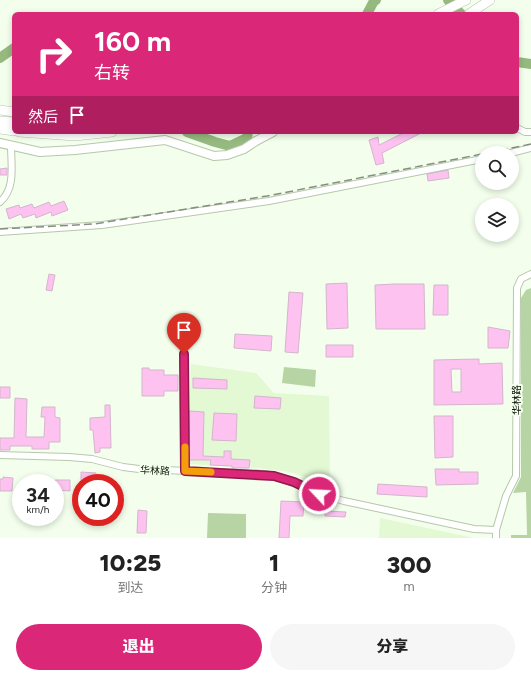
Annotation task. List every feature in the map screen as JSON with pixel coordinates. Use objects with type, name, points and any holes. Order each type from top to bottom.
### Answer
[{"type":"highway","points":[[442,12],[466,0]]},
{"type":"highway","points":[[472,12],[490,0]]},
{"type":"highway","points":[[0,110],[12,112]]},
{"type":"highway","points":[[0,121],[12,122]]},
{"type":"highway","points":[[0,129],[12,131]]},
{"type":"highway","points":[[46,134],[75,136],[94,134]]},
{"type":"main road","points":[[0,143],[40,152],[75,150],[164,140],[214,156],[227,155],[244,149],[270,134]]},
{"type":"street","points":[[519,129],[525,132],[531,132]]},
{"type":"street","points":[[0,202],[8,192],[11,183],[11,145]]},
{"type":"street","points":[[519,151],[531,148]]},
{"type":"street","points":[[0,232],[102,225],[269,201],[475,160]]},
{"type":"street","name":"华林路","points":[[496,538],[496,530],[506,496],[516,476],[517,288],[521,279],[531,274]]},
{"type":"street","points":[[184,354],[185,471]]},
{"type":"street","name":"华林路","points":[[0,455],[55,455],[92,460],[123,467],[274,476],[294,482],[326,497],[474,529],[496,530]]},
{"type":"shaded area","points":[[531,288],[531,538],[511,538],[511,535],[527,535],[526,492],[513,493],[521,477],[521,298],[526,290]]},
{"type":"shaded area","points":[[191,364],[256,373],[274,393],[329,396],[330,486],[290,472],[258,468],[187,464]]},
{"type":"shaded area","points":[[284,367],[316,370],[315,387],[282,383]]},
{"type":"shaded area","points":[[208,513],[246,514],[246,538],[207,538]]},
{"type":"shaded area","points":[[380,518],[474,538],[379,538]]},
{"type":"building","points":[[401,134],[419,134],[382,153],[384,163],[376,165],[369,140],[378,137],[379,145]]},
{"type":"building","points":[[7,168],[7,175],[0,175],[0,169]]},
{"type":"building","points":[[448,170],[449,178],[428,181],[427,174]]},
{"type":"building","points":[[64,201],[68,210],[52,216],[51,212],[36,218],[35,214],[23,218],[21,214],[9,219],[6,209],[19,205],[20,208],[32,204],[34,208],[49,202],[51,206]]},
{"type":"building","points":[[49,274],[55,275],[52,291],[46,290]]},
{"type":"building","points":[[347,283],[348,328],[327,329],[326,284]]},
{"type":"building","points":[[424,284],[425,329],[376,329],[375,285]]},
{"type":"building","points":[[434,285],[448,285],[448,315],[433,315]]},
{"type":"building","points":[[289,292],[303,293],[298,353],[285,352]]},
{"type":"building","points":[[488,327],[510,331],[508,348],[488,348]]},
{"type":"building","points":[[235,334],[272,336],[271,351],[234,348]]},
{"type":"building","points":[[326,345],[353,345],[353,357],[326,357]]},
{"type":"building","points":[[479,359],[479,364],[502,363],[503,404],[434,405],[434,360]],"holes":[[[451,369],[461,369],[461,392],[452,392]]]},
{"type":"building","points":[[142,368],[149,368],[149,370],[164,370],[164,375],[178,375],[178,391],[164,391],[164,396],[142,396]]},
{"type":"building","points":[[193,378],[227,380],[227,389],[193,388]]},
{"type":"building","points":[[0,387],[10,387],[10,398],[0,398]]},
{"type":"building","points":[[255,396],[281,398],[280,409],[254,408]]},
{"type":"building","points":[[15,398],[27,399],[26,437],[44,437],[45,417],[41,417],[42,407],[55,407],[55,417],[60,418],[60,442],[49,442],[49,449],[32,449],[32,446],[10,446],[10,450],[0,450],[0,438],[14,438]]},
{"type":"building","points":[[105,405],[110,405],[111,448],[100,448],[100,452],[95,453],[93,430],[90,430],[90,418],[105,417]]},
{"type":"building","points":[[189,411],[204,412],[203,456],[224,457],[224,451],[231,451],[231,459],[250,460],[249,468],[232,468],[232,466],[210,465],[211,460],[189,460]]},
{"type":"building","points":[[214,413],[237,414],[236,441],[212,440]]},
{"type":"building","points":[[434,416],[453,416],[453,457],[435,458]]},
{"type":"building","points":[[435,469],[459,469],[459,472],[478,472],[478,484],[436,485]]},
{"type":"building","points":[[81,472],[96,473],[96,474],[81,474]]},
{"type":"building","points":[[3,477],[12,478],[12,491],[0,491],[0,479],[3,479]]},
{"type":"building","points":[[64,480],[70,480],[70,491],[64,491]]},
{"type":"building","points":[[378,484],[427,487],[427,497],[377,494]]},
{"type":"building","points":[[281,501],[304,502],[303,516],[290,516],[289,538],[279,538]]},
{"type":"building","points":[[138,510],[147,511],[146,533],[137,533]]},
{"type":"building","points":[[325,511],[346,512],[345,517],[325,516]]},
{"type":"waterway","points":[[368,12],[376,0]]},
{"type":"waterway","points":[[448,0],[459,12]]},
{"type":"waterway","points":[[0,58],[12,49]]},
{"type":"waterway","points":[[519,62],[531,64]]},
{"type":"waterway","points":[[193,134],[230,146],[247,138],[248,134]]},
{"type":"railway","points":[[519,147],[531,144]]},
{"type":"railway","points":[[0,229],[94,224],[267,196],[475,155]]},
{"type":"slow traffic","points":[[185,447],[185,471],[211,472]]},
{"type":"route","points":[[184,354],[185,471],[265,474],[294,482],[319,494]]}]
